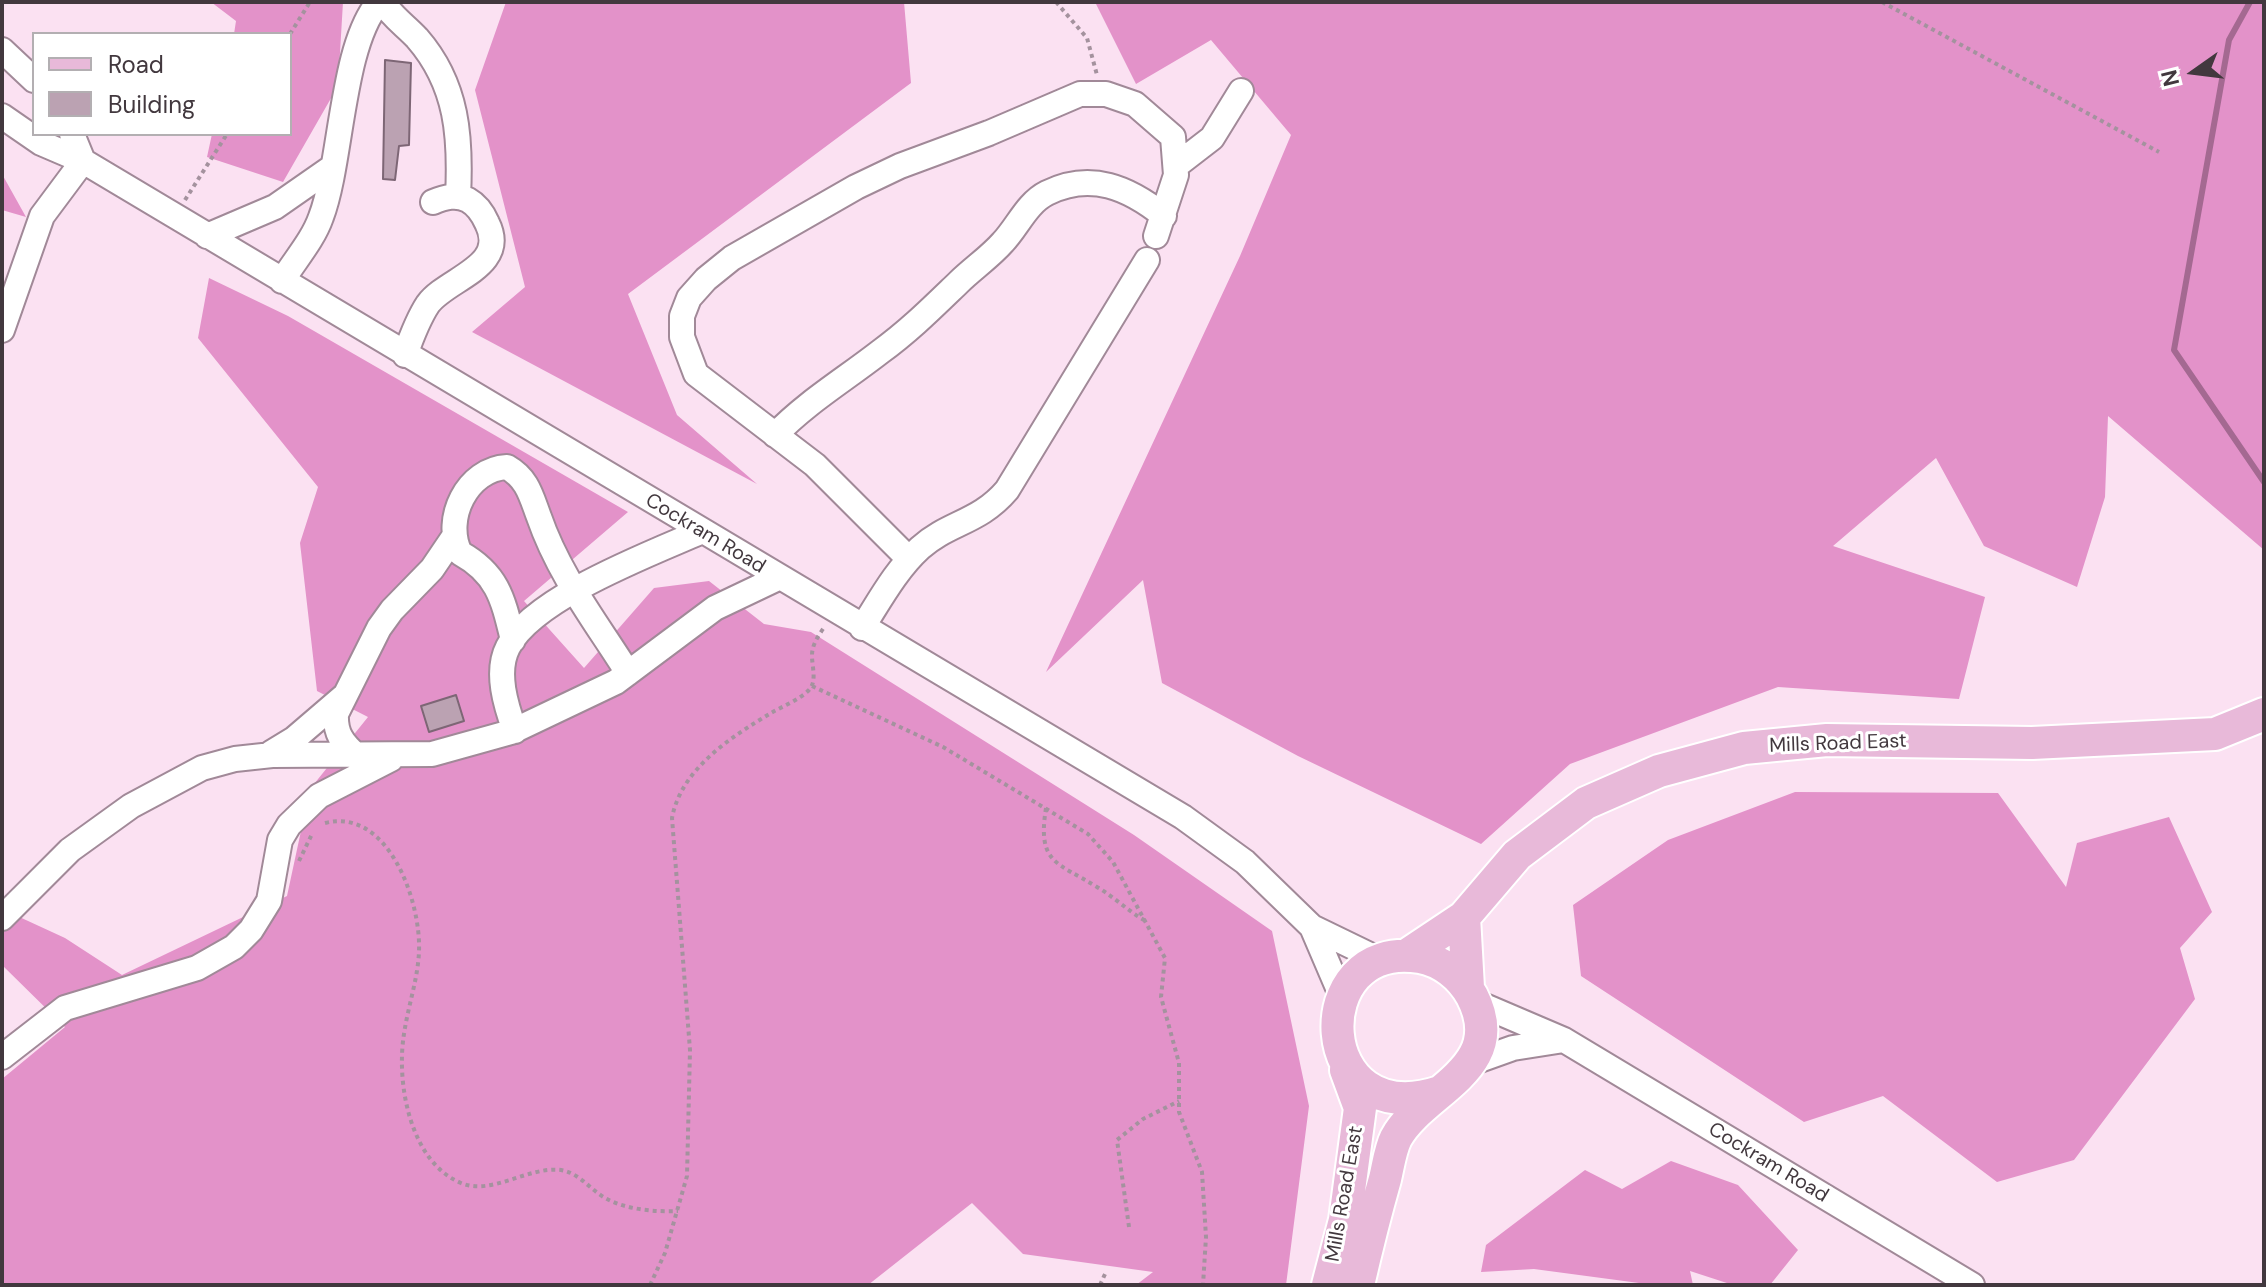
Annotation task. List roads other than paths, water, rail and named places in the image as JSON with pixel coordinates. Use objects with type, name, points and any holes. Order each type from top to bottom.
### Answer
[{"type":"main road","name":"Mills Road East","points":[[1394,958],[1464,917],[1517,855],[1586,803],[1659,771],[1744,748],[1827,740],[2032,743],[2215,734],[2264,714]]},
{"type":"main road","points":[[1464,917],[1478,1043],[1471,1063],[1458,1080],[1440,1092],[1418,1099],[1395,1099],[1373,1091],[1355,1077],[1342,1058],[1336,1038],[1336,1017],[1342,997],[1364,969],[1394,958],[1431,959],[1452,970],[1471,995]]},
{"type":"main road","name":"Mills Road East","points":[[1328,1285],[1345,1220],[1360,1108],[1342,1058]]},
{"type":"main road","name":"Mills Road East","points":[[1358,1285],[1396,1137],[1440,1092]]},
{"type":"street","points":[[282,281],[321,217],[348,85],[365,28],[381,2],[418,39],[444,76],[459,137],[458,197]]},
{"type":"street","points":[[2,50],[32,78]]},
{"type":"street","points":[[1177,165],[1186,162],[1212,138],[1241,91]]},
{"type":"street","points":[[775,435],[809,400],[879,353],[932,310],[1002,243],[1035,200],[1048,192],[1088,181],[1106,183],[1144,200],[1160,226],[1177,165],[1173,137],[1164,126],[1135,104],[1101,93],[1062,100],[989,133],[900,166],[732,258],[689,298],[682,316],[682,337],[688,359],[706,383],[775,435],[815,465],[909,559]]},
{"type":"street","name":"Cockram Road","points":[[2,116],[41,143],[83,161],[700,532],[1183,817],[1245,862],[1312,927],[1342,997]]},
{"type":"street","points":[[2,330],[11,273],[42,216],[83,161],[73,136]]},
{"type":"street","points":[[207,236],[275,207],[331,168]]},
{"type":"street","points":[[405,355],[429,304],[475,271],[489,253],[490,229],[477,206],[458,197],[433,202]]},
{"type":"street","points":[[862,628],[909,559],[933,540],[982,515],[1007,490],[1147,260]]},
{"type":"street","points":[[513,640],[506,611],[489,573],[478,562],[460,553],[453,538],[453,521],[463,497],[478,478],[495,467],[507,467],[528,486],[549,542],[574,591],[628,673]]},
{"type":"street","points":[[515,731],[505,696],[502,667],[513,640],[530,621],[574,591],[700,532]]},
{"type":"street","points":[[357,756],[341,740],[336,727],[336,714],[344,695],[392,610],[432,569],[453,538]]},
{"type":"street","points":[[2,918],[70,850],[131,806],[202,768],[235,759],[265,756],[395,757],[432,754],[515,731],[590,696],[628,673],[715,608],[778,578]]},
{"type":"street","points":[[265,756],[294,739],[344,695]]},
{"type":"street","points":[[2,1057],[65,1008],[197,968],[234,947],[251,930],[269,901],[280,840],[303,810],[319,796],[395,757]]},
{"type":"street","name":"Cockram Road","points":[[1312,927],[1394,958]]},
{"type":"street","name":"Cockram Road","points":[[1471,995],[1564,1040],[1972,1285]]},
{"type":"street","points":[[1471,1063],[1513,1048],[1564,1040]]},
{"type":"waterway","points":[[2250,2],[2229,40],[2174,350],[2264,482]]}]
